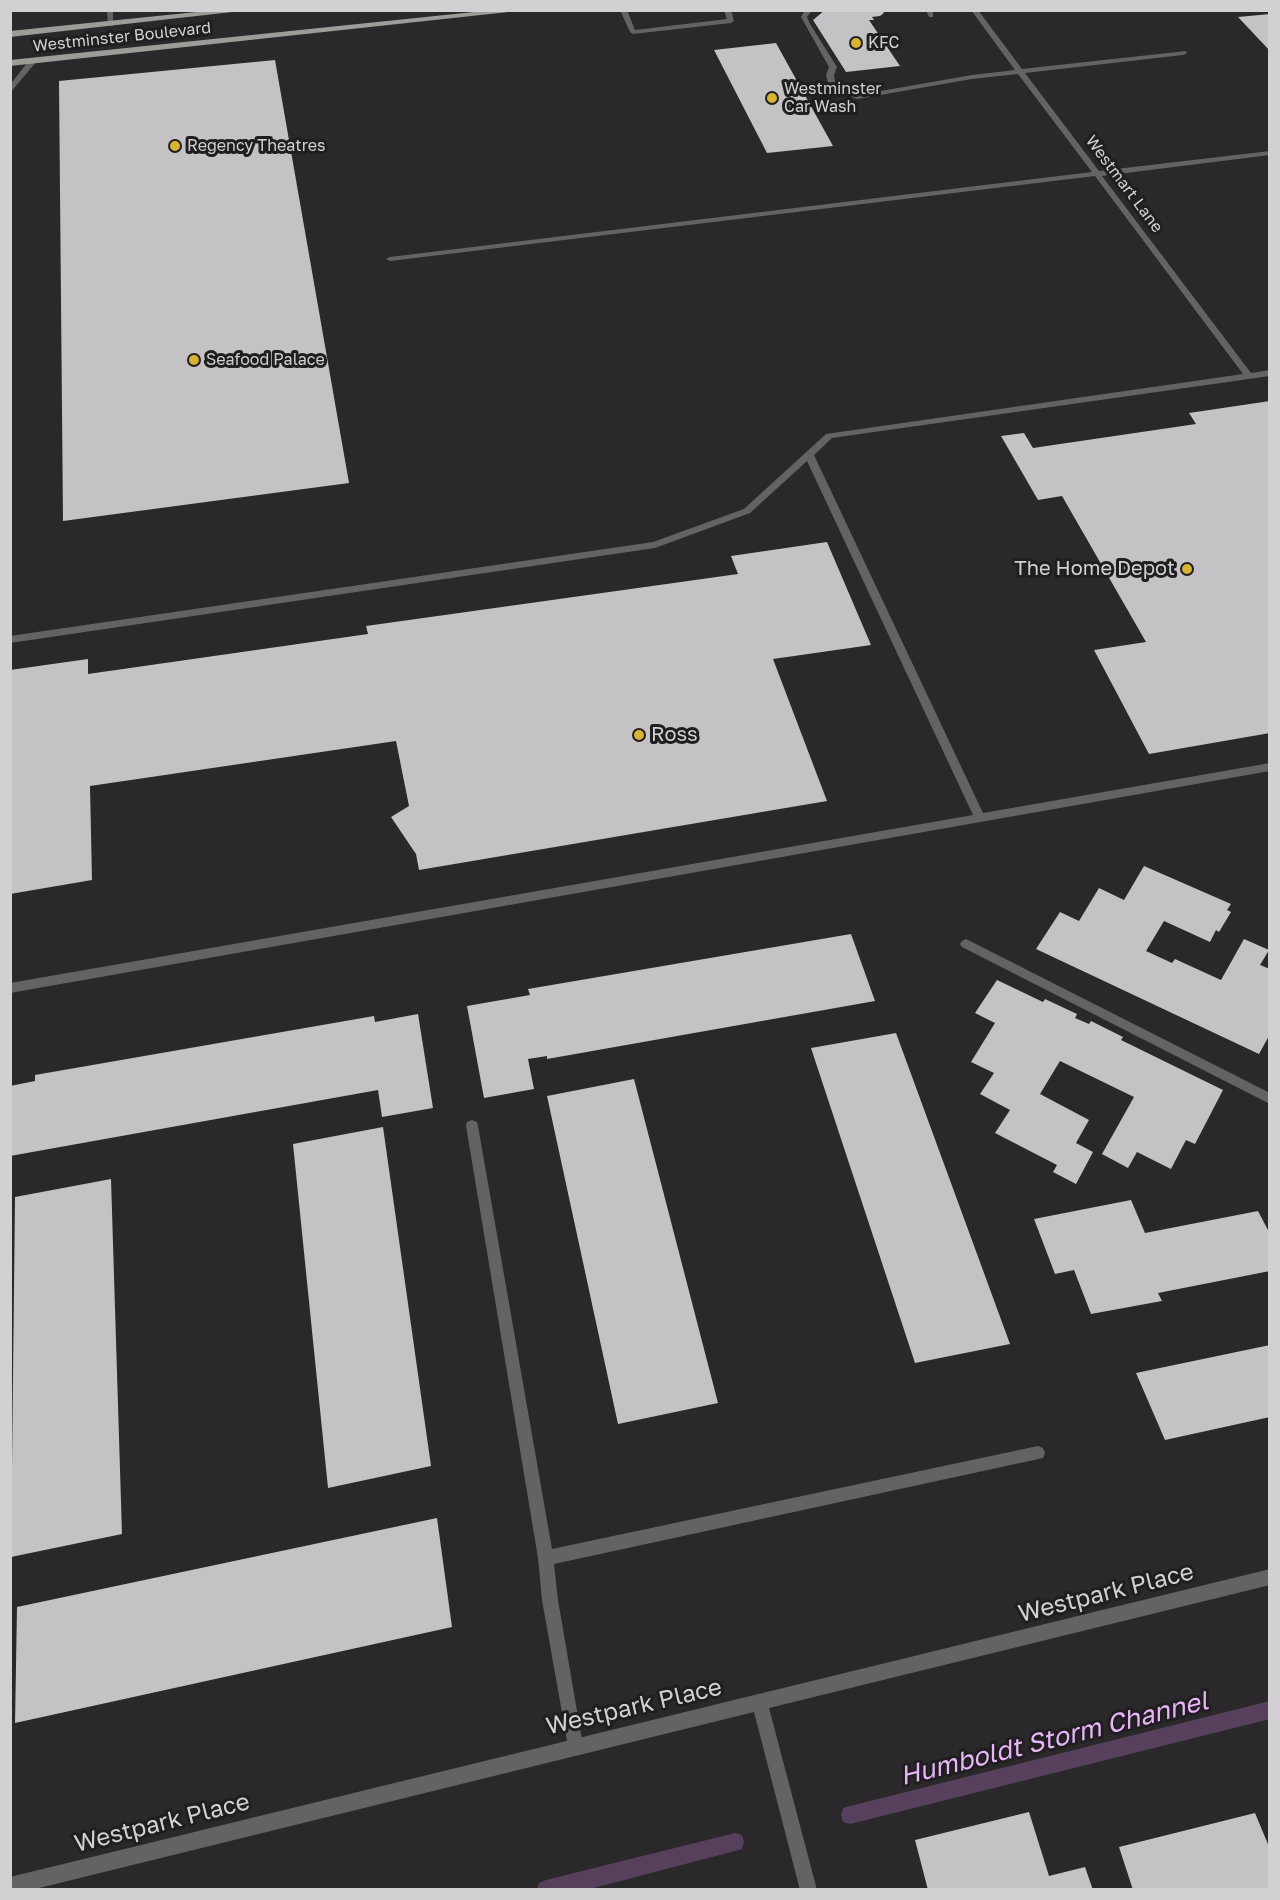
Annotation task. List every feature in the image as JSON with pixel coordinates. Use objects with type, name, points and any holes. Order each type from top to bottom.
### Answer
[{"type":"main road","name":"Westminster Boulevard","points":[[10,34],[246,10]]},
{"type":"main road","name":"Westminster Boulevard","points":[[10,63],[523,10]]},
{"type":"street","points":[[110,10],[111,25]]},
{"type":"street","points":[[623,10],[633,32],[731,21],[727,10]]},
{"type":"street","points":[[809,10],[804,17],[832,67],[832,83],[839,90],[857,97],[955,79],[1183,54]]},
{"type":"street","name":"Westmart Lane","points":[[974,10],[1249,376]]},
{"type":"street","points":[[10,91],[33,61]]},
{"type":"street","points":[[390,259],[1269,153]]},
{"type":"street","points":[[10,640],[655,545],[747,511],[829,436],[1269,373]]},
{"type":"street","points":[[809,454],[980,818]]},
{"type":"street","points":[[10,988],[1269,767]]},
{"type":"street","points":[[966,944],[1269,1099]]},
{"type":"street","points":[[472,1126],[546,1558],[550,1600],[575,1746]]},
{"type":"street","points":[[546,1558],[1038,1453]]},
{"type":"street","name":"Westpark Place","points":[[10,1886],[1269,1577]]},
{"type":"street","points":[[760,1703],[809,1890]]},
{"type":"building","name":"KFC","points":[[825,10],[882,10],[884,13],[872,17],[874,20],[869,20],[900,66],[846,72],[813,20]]},
{"type":"building","points":[[1270,14],[1270,51],[1238,17]]},
{"type":"building","name":"Westminster Car Wash","points":[[776,43],[833,146],[767,153],[714,50]]},
{"type":"building","name":"Seafood Palace","points":[[275,60],[349,483],[63,521],[59,81]]},
{"type":"building","name":"The Home Depot","points":[[1270,401],[1270,733],[1149,754],[1094,650],[1146,642],[1062,496],[1038,500],[1001,436],[1024,433],[1033,448],[1196,424],[1189,413]]},
{"type":"building","points":[[827,542],[871,645],[773,659],[827,801],[419,870],[416,854],[391,817],[409,806],[396,741],[90,786],[92,880],[10,894],[10,670],[88,659],[88,674],[368,634],[366,626],[738,574],[731,556]]},
{"type":"building","points":[[1144,866],[1231,904],[1227,910],[1231,912],[1219,932],[1216,930],[1210,942],[1164,921],[1146,951],[1172,963],[1175,959],[1221,980],[1244,939],[1269,950],[1260,965],[1270,969],[1270,1034],[1259,1054],[1036,949],[1060,912],[1079,921],[1099,888],[1124,900]]},
{"type":"building","points":[[851,934],[875,1001],[547,1059],[547,1056],[528,1059],[534,1089],[484,1098],[467,1006],[530,995],[528,989]]},
{"type":"building","points":[[997,980],[1043,1002],[1045,999],[1077,1014],[1075,1018],[1089,1024],[1091,1021],[1123,1037],[1121,1040],[1223,1090],[1195,1144],[1186,1140],[1171,1169],[1137,1152],[1128,1168],[1102,1154],[1134,1097],[1060,1061],[1040,1094],[1089,1120],[1076,1143],[1093,1152],[1076,1184],[1053,1172],[1057,1165],[995,1133],[1010,1110],[980,1094],[994,1073],[971,1062],[995,1023],[975,1013]]},
{"type":"building","points":[[418,1014],[433,1108],[382,1117],[378,1090],[10,1156],[10,1086],[35,1081],[35,1075],[374,1016],[375,1022]]},
{"type":"building","points":[[896,1033],[1010,1344],[915,1363],[811,1048]]},
{"type":"building","points":[[634,1079],[718,1403],[618,1424],[547,1096]]},
{"type":"building","points":[[383,1127],[431,1466],[328,1488],[293,1144]]},
{"type":"building","points":[[111,1179],[122,1534],[11,1557],[15,1197]]},
{"type":"building","points":[[1131,1200],[1145,1233],[1258,1211],[1270,1234],[1270,1271],[1158,1293],[1162,1301],[1091,1314],[1074,1270],[1055,1274],[1034,1219]]},
{"type":"building","points":[[1270,1345],[1270,1417],[1165,1440],[1136,1373]]},
{"type":"building","points":[[437,1518],[452,1627],[15,1723],[17,1607]]},
{"type":"building","points":[[1029,1812],[1049,1876],[1085,1867],[1093,1890],[928,1890],[915,1840]]},
{"type":"building","points":[[1255,1813],[1270,1849],[1270,1890],[1133,1890],[1119,1847]]},
{"type":"waterway","name":"Humboldt Storm Channel","points":[[850,1815],[1270,1710]]},
{"type":"waterway","name":"Humboldt Storm Channel","points":[[546,1890],[735,1842]]},
{"type":"place","name":"KFC","points":[[856,43]]},
{"type":"place","name":"Westminster Car Wash","points":[[772,98]]},
{"type":"place","name":"Regency Theatres","points":[[175,146]]},
{"type":"place","name":"Seafood Palace","points":[[194,360]]},
{"type":"place","name":"The Home Depot","points":[[1187,569]]},
{"type":"place","name":"Ross","points":[[639,735]]}]
